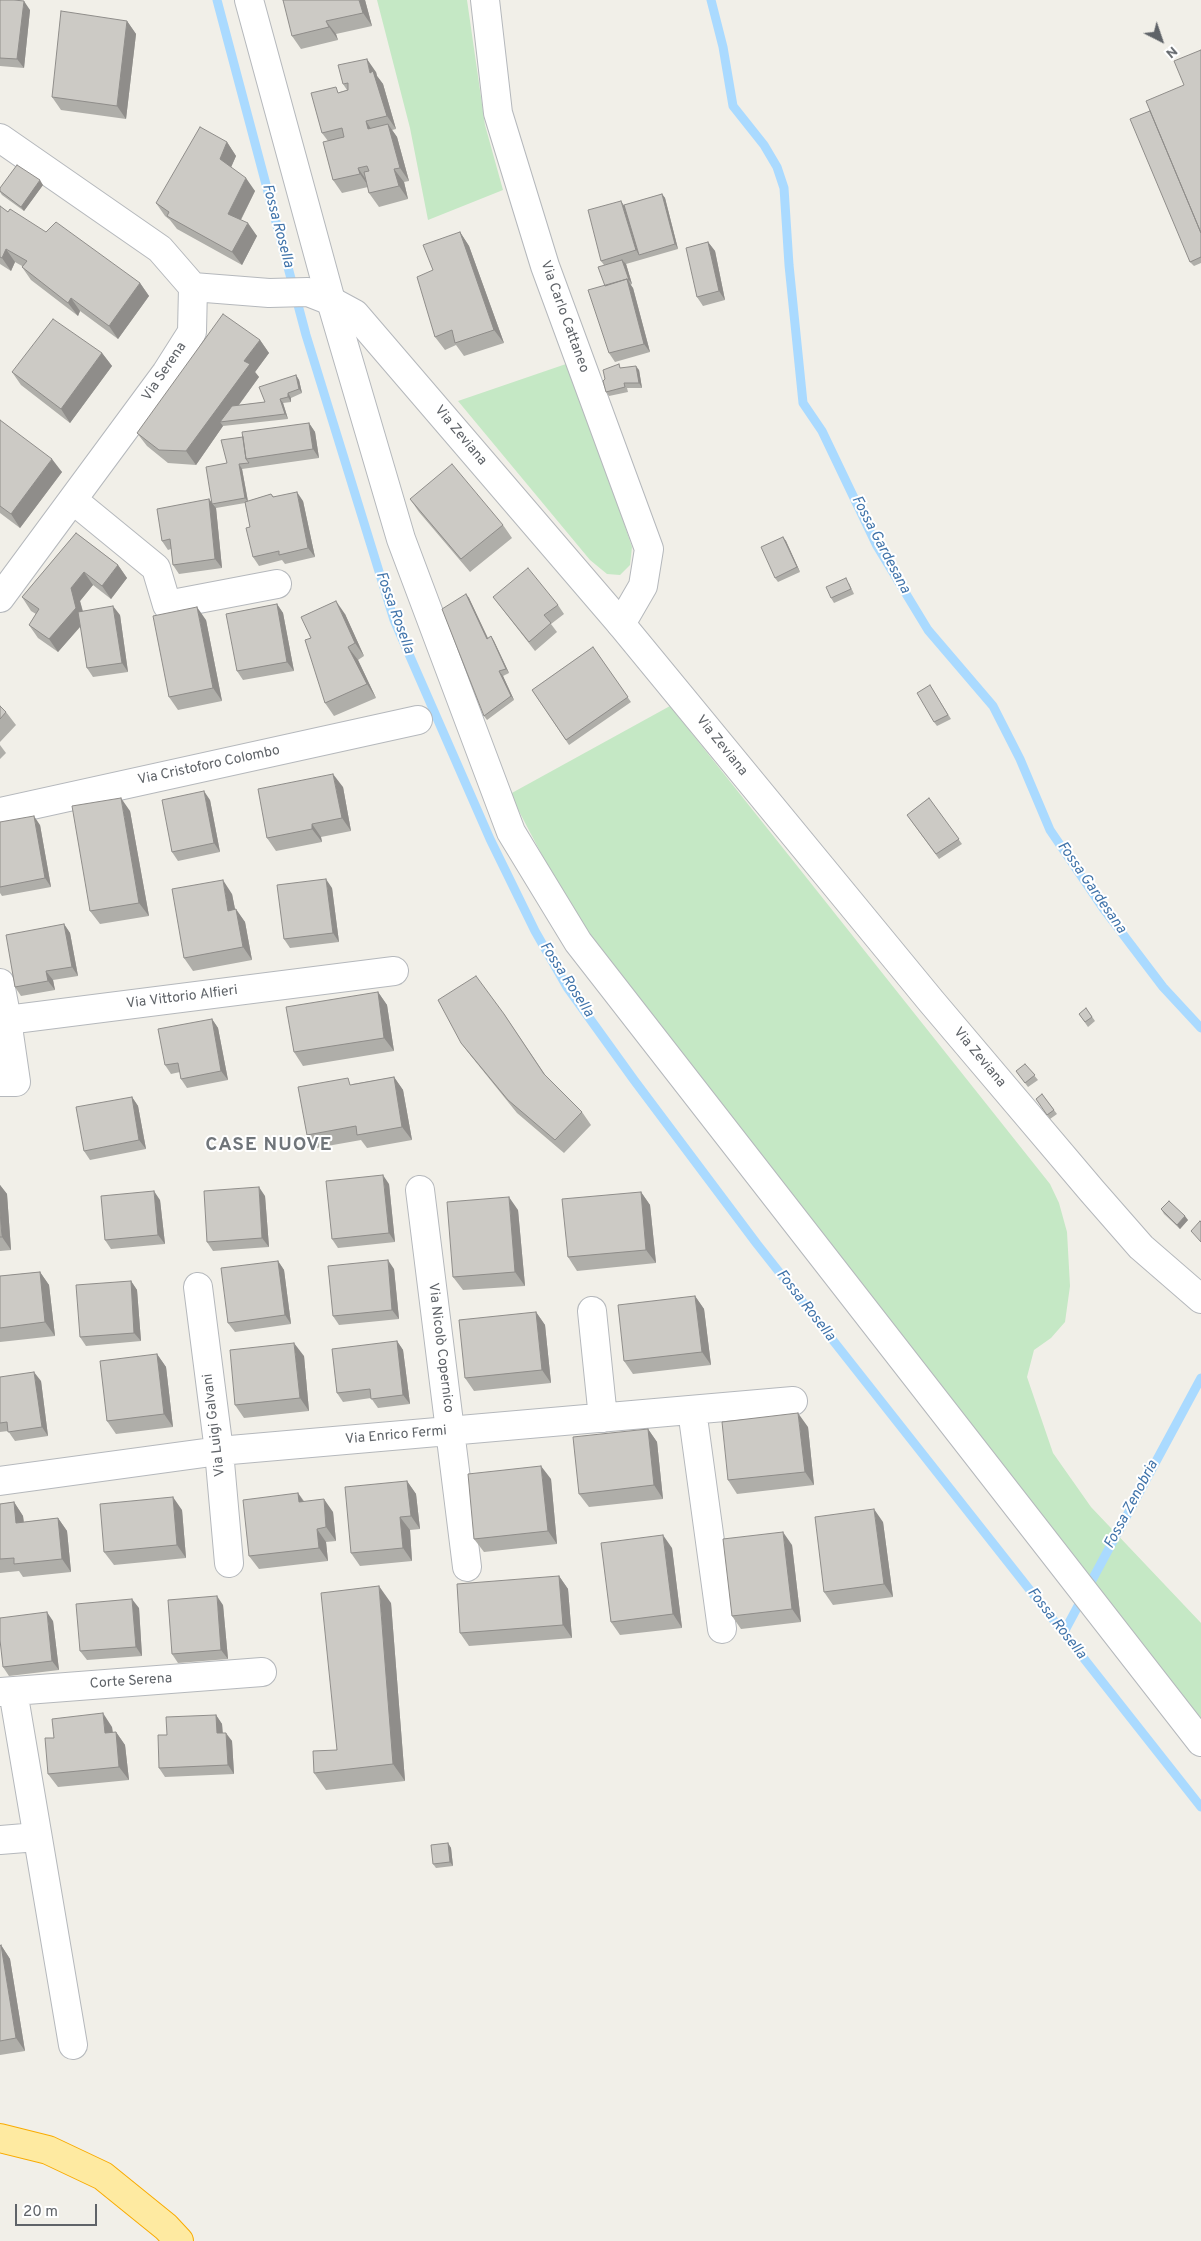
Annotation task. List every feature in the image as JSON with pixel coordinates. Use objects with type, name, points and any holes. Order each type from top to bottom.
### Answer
[{"type":"highway","points":[[0,2138],[48,2150],[103,2176],[166,2227],[179,2241]]},
{"type":"street","points":[[250,0],[319,296],[401,539],[511,832],[578,942],[1201,1742]]},
{"type":"street","name":"Via Carlo Cattaneo","points":[[485,0],[498,113],[545,266],[649,549],[642,586],[621,624]]},
{"type":"street","points":[[0,138],[160,248],[193,287],[319,296]]},
{"type":"street","name":"Via Serena","points":[[0,598],[166,373],[192,332],[193,287]]},
{"type":"street","name":"Via Zeviana","points":[[319,296],[355,314],[621,624],[924,994],[1092,1190],[1141,1247],[1201,1299]]},
{"type":"street","points":[[73,500],[156,568],[167,605],[277,584]]},
{"type":"street","name":"Via Cristoforo Colombo","points":[[0,812],[418,720]]},
{"type":"street","name":"Via Vittorio Alfieri","points":[[7,1020],[394,971]]},
{"type":"street","points":[[0,983],[16,1082],[0,1082]]},
{"type":"street","name":"Via Nicolò Copernico","points":[[420,1190],[467,1567]]},
{"type":"street","name":"Via Luigi Galvani","points":[[198,1286],[219,1451],[230,1563]]},
{"type":"street","points":[[592,1312],[603,1418]]},
{"type":"street","name":"Via Enrico Fermi","points":[[0,1481],[219,1451],[793,1401]]},
{"type":"street","points":[[692,1410],[722,1629]]},
{"type":"street","name":"Corte Serena","points":[[7,1691],[262,1672]]},
{"type":"street","points":[[7,1691],[37,1837],[73,2045]]},
{"type":"street","points":[[0,1840],[37,1837]]},
{"type":"green space","points":[[377,0],[467,0],[485,125],[503,190],[428,220],[410,128]]},
{"type":"green space","points":[[566,364],[607,473],[632,547],[630,565],[620,575],[607,574],[590,560],[458,401]]},
{"type":"green space","points":[[670,706],[1050,1184],[1059,1203],[1067,1232],[1070,1286],[1065,1322],[1051,1338],[1034,1350],[1027,1377],[1053,1453],[1091,1507],[1201,1623],[1201,1731],[579,926],[510,794]]},
{"type":"building","points":[[0,0],[24,1],[17,59],[0,58]]},
{"type":"building","points":[[283,0],[359,0],[363,13],[326,21],[329,27],[292,36]]},
{"type":"building","points":[[61,11],[127,21],[117,106],[52,97]]},
{"type":"building","points":[[1201,50],[1201,233],[1146,101],[1184,85],[1174,61]]},
{"type":"building","points":[[367,59],[370,73],[373,71],[387,116],[366,121],[368,129],[388,124],[400,168],[394,169],[399,186],[369,193],[364,172],[369,171],[367,166],[358,168],[360,174],[333,180],[323,142],[344,137],[342,128],[322,133],[311,93],[336,87],[338,93],[348,90],[348,83],[343,84],[338,65]]},
{"type":"building","points":[[1150,111],[1201,233],[1201,257],[1190,262],[1130,119]]},
{"type":"building","points":[[200,127],[227,142],[220,159],[246,178],[228,214],[248,223],[232,252],[167,216],[169,212],[156,203]]},
{"type":"building","points":[[17,165],[40,180],[21,207],[0,191],[0,188]]},
{"type":"building","points":[[662,194],[675,244],[639,255],[624,205]]},
{"type":"building","points":[[621,201],[636,250],[601,261],[588,210]]},
{"type":"building","points":[[0,206],[8,212],[10,209],[46,232],[56,222],[140,283],[109,326],[71,298],[68,303],[22,267],[27,261],[6,249],[2,258],[0,257]]},
{"type":"building","points":[[460,232],[494,330],[455,343],[452,330],[435,337],[417,277],[433,270],[423,245]]},
{"type":"building","points":[[708,242],[719,291],[697,297],[686,248]]},
{"type":"building","points":[[622,260],[629,280],[605,286],[598,267]]},
{"type":"building","points":[[627,279],[644,344],[609,353],[588,290]]},
{"type":"building","points":[[223,314],[260,340],[244,361],[250,364],[186,451],[159,450],[137,433]]},
{"type":"building","points":[[53,319],[102,353],[61,409],[12,372]]},
{"type":"building","points":[[619,364],[620,368],[636,366],[639,383],[624,383],[625,387],[606,392],[603,370]]},
{"type":"building","points":[[296,375],[299,389],[288,393],[288,397],[280,399],[285,414],[220,422],[232,406],[265,402],[259,387]]},
{"type":"building","points":[[0,420],[52,459],[11,514],[0,506]]},
{"type":"building","points":[[309,423],[313,449],[246,459],[242,432]]},
{"type":"building","points":[[243,437],[246,459],[249,463],[239,464],[245,498],[212,504],[206,467],[227,463],[221,440]]},
{"type":"building","points":[[452,464],[503,525],[461,559],[410,499]]},
{"type":"building","points":[[297,492],[308,548],[279,555],[279,551],[253,557],[246,528],[250,527],[245,502],[271,494],[273,497]]},
{"type":"building","points":[[209,499],[215,559],[173,565],[170,539],[162,541],[157,509]]},
{"type":"building","points":[[76,533],[118,565],[102,586],[84,572],[71,588],[76,608],[49,639],[29,625],[39,609],[22,597]]},
{"type":"building","points":[[783,537],[797,567],[775,578],[761,547]]},
{"type":"building","points":[[528,568],[558,605],[544,615],[551,623],[529,642],[493,597]]},
{"type":"building","points":[[846,578],[851,589],[831,598],[826,587]]},
{"type":"building","points":[[466,594],[487,639],[491,636],[506,669],[499,671],[511,696],[484,716],[442,609]]},
{"type":"building","points":[[336,601],[355,643],[348,647],[367,684],[325,703],[305,640],[311,638],[301,617]]},
{"type":"building","points":[[277,604],[287,662],[237,671],[226,614]]},
{"type":"building","points":[[113,606],[122,663],[87,668],[78,612]]},
{"type":"building","points":[[197,607],[213,688],[169,697],[153,616]]},
{"type":"building","points":[[593,647],[628,697],[566,740],[532,690]]},
{"type":"building","points":[[930,685],[948,715],[934,722],[917,693]]},
{"type":"building","points":[[0,706],[6,712],[0,719]]},
{"type":"building","points":[[333,774],[342,818],[312,824],[312,829],[267,838],[258,789]]},
{"type":"building","points":[[204,791],[214,843],[172,852],[162,800]]},
{"type":"building","points":[[121,798],[139,903],[90,911],[72,806]]},
{"type":"building","points":[[929,798],[959,839],[936,854],[907,815]]},
{"type":"building","points":[[34,816],[45,878],[0,887],[0,822]]},
{"type":"building","points":[[326,879],[333,933],[284,939],[277,885]]},
{"type":"building","points":[[223,880],[228,911],[236,909],[243,947],[184,958],[172,889]]},
{"type":"building","points":[[64,924],[72,967],[46,971],[48,981],[15,987],[6,935]]},
{"type":"building","points":[[476,976],[544,1074],[582,1112],[555,1140],[508,1100],[461,1043],[438,1000]]},
{"type":"building","points":[[378,992],[384,1038],[294,1052],[286,1007]]},
{"type":"building","points":[[1086,1008],[1092,1017],[1085,1022],[1079,1014]]},
{"type":"building","points":[[212,1019],[221,1071],[181,1079],[178,1063],[165,1065],[158,1029]]},
{"type":"building","points":[[1025,1064],[1035,1075],[1025,1083],[1016,1071]]},
{"type":"building","points":[[394,1077],[402,1127],[357,1135],[356,1126],[307,1135],[298,1087],[348,1078],[350,1085]]},
{"type":"building","points":[[1042,1094],[1054,1110],[1047,1115],[1036,1099]]},
{"type":"building","points":[[132,1097],[139,1140],[84,1151],[76,1107]]},
{"type":"building","points":[[383,1175],[389,1233],[332,1239],[326,1181]]},
{"type":"building","points":[[259,1187],[262,1238],[207,1242],[204,1191]]},
{"type":"building","points":[[154,1191],[158,1235],[105,1240],[101,1196]]},
{"type":"building","points":[[641,1192],[646,1250],[568,1257],[562,1199]]},
{"type":"building","points":[[509,1197],[515,1272],[453,1277],[447,1202]]},
{"type":"building","points":[[1169,1201],[1185,1216],[1177,1225],[1161,1209]]},
{"type":"building","points":[[0,1211],[2,1237],[0,1237]]},
{"type":"building","points":[[1201,1222],[1201,1242],[1191,1231]]},
{"type":"building","points":[[388,1260],[392,1310],[333,1316],[328,1266]]},
{"type":"building","points":[[278,1261],[285,1315],[228,1323],[221,1268]]},
{"type":"building","points":[[40,1272],[45,1322],[0,1328],[0,1276]]},
{"type":"building","points":[[131,1281],[134,1333],[80,1337],[76,1285]]},
{"type":"building","points":[[695,1296],[702,1352],[624,1361],[618,1305]]},
{"type":"building","points":[[536,1312],[542,1370],[465,1378],[459,1320]]},
{"type":"building","points":[[397,1341],[403,1395],[371,1399],[370,1389],[337,1393],[332,1349]]},
{"type":"building","points":[[294,1343],[300,1398],[235,1405],[230,1350]]},
{"type":"building","points":[[157,1354],[164,1414],[107,1421],[100,1361]]},
{"type":"building","points":[[34,1372],[42,1427],[8,1432],[7,1422],[0,1423],[0,1377]]},
{"type":"building","points":[[798,1413],[805,1472],[728,1480],[722,1422]]},
{"type":"building","points":[[648,1429],[654,1485],[579,1494],[573,1437]]},
{"type":"building","points":[[541,1466],[548,1531],[474,1539],[468,1474]]},
{"type":"building","points":[[407,1481],[411,1516],[400,1517],[403,1548],[351,1553],[345,1487]]},
{"type":"building","points":[[298,1493],[299,1502],[324,1499],[326,1527],[317,1529],[319,1548],[249,1556],[243,1500]]},
{"type":"building","points":[[173,1497],[177,1545],[104,1552],[100,1504]]},
{"type":"building","points":[[14,1502],[16,1523],[58,1518],[62,1559],[14,1564],[14,1558],[0,1559],[0,1504]]},
{"type":"building","points":[[874,1509],[884,1584],[824,1592],[815,1517]]},
{"type":"building","points":[[783,1532],[792,1609],[732,1616],[723,1539]]},
{"type":"building","points":[[663,1535],[673,1614],[611,1622],[601,1543]]},
{"type":"building","points":[[559,1576],[563,1625],[460,1633],[457,1584]]},
{"type":"building","points":[[379,1586],[393,1764],[314,1773],[313,1751],[337,1750],[321,1593]]},
{"type":"building","points":[[217,1596],[221,1650],[172,1654],[168,1600]]},
{"type":"building","points":[[132,1599],[136,1647],[80,1651],[76,1604]]},
{"type":"building","points":[[47,1612],[52,1661],[3,1667],[0,1618]]},
{"type":"building","points":[[103,1713],[105,1733],[116,1732],[119,1767],[48,1774],[45,1738],[54,1738],[52,1719]]},
{"type":"building","points":[[216,1715],[217,1733],[226,1733],[228,1765],[159,1768],[158,1735],[167,1735],[166,1717]]},
{"type":"building","points":[[448,1843],[450,1862],[433,1864],[431,1845]]},
{"type":"building","points":[[0,1946],[16,2038],[0,2041]]},
{"type":"waterway","name":"Fossa Rosella","points":[[217,0],[306,335],[394,620],[490,839],[535,931],[567,987],[757,1244],[1201,1807]]},
{"type":"waterway","name":"Fossa Gardesana","points":[[711,0],[723,47],[733,106],[764,145],[777,167],[784,188],[789,265],[803,403],[822,431],[877,546],[928,630],[993,706],[1020,759],[1050,830],[1103,908],[1163,987],[1201,1028]]},
{"type":"waterway","name":"Fossa Zenobria","points":[[1064,1632],[1201,1378]]},
{"type":"district","name":"CASE NUOVE","points":[[269,1146]]}]
